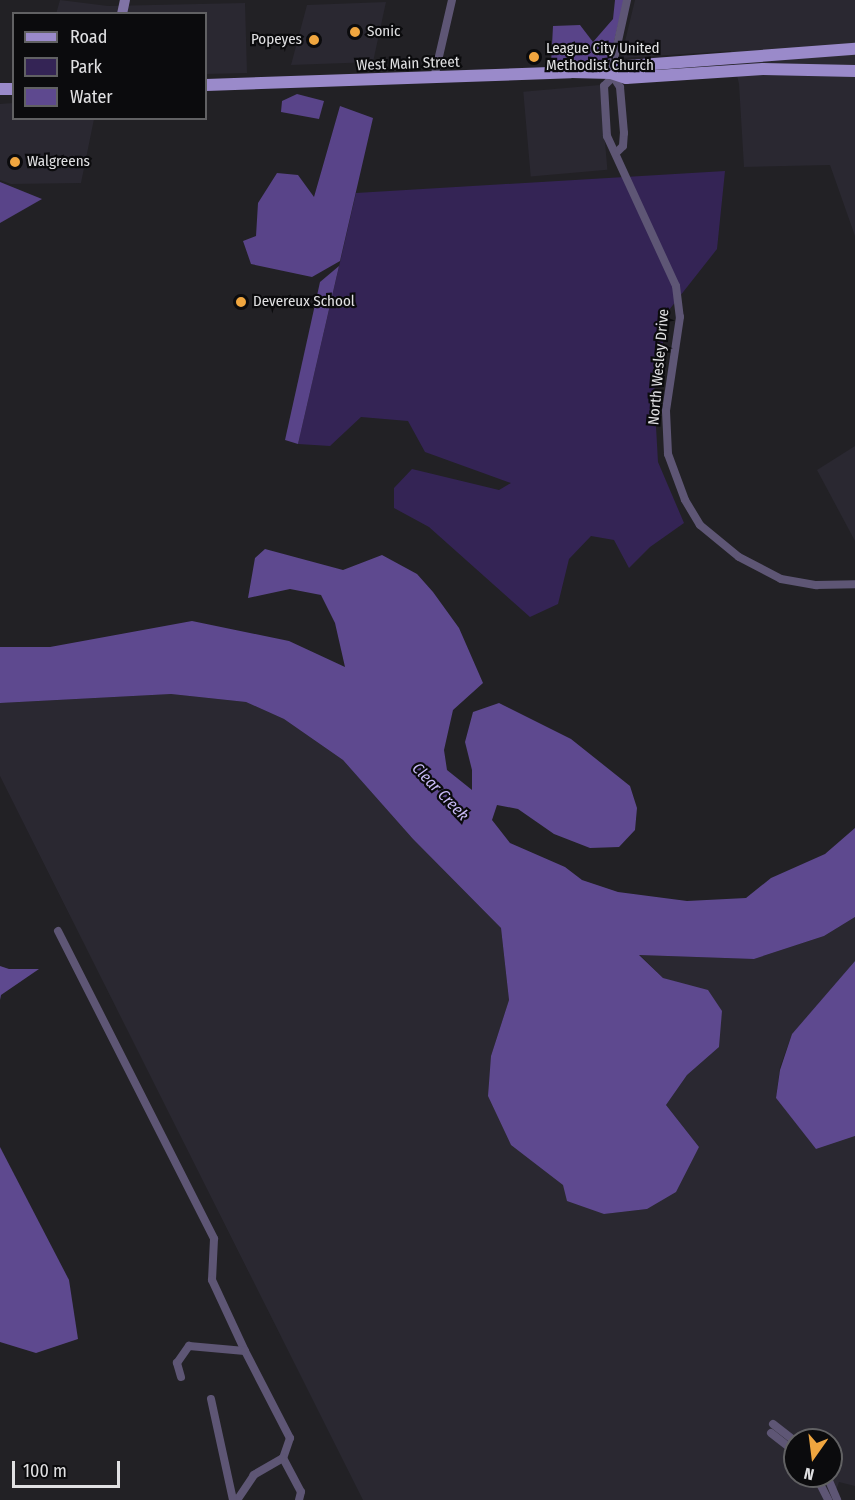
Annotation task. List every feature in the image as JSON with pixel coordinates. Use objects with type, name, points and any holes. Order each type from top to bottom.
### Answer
[{"type":"main road","name":"West Main Street","points":[[611,75],[627,66],[855,49]]},
{"type":"main road","name":"West Main Street","points":[[207,85],[611,75],[626,78],[755,69],[855,71]]},
{"type":"street","points":[[434,78],[452,0]]},
{"type":"street","name":"North Wesley Drive","points":[[627,0],[611,75],[604,86],[606,126],[627,184],[676,286],[680,317],[666,411],[668,454],[685,500],[705,530],[739,557],[781,579],[816,585],[855,584]]},
{"type":"street","points":[[611,75],[620,87],[624,133],[623,146],[617,152]]},
{"type":"street","points":[[58,931],[214,1239],[212,1280],[245,1352],[290,1438],[283,1458],[254,1475],[235,1500]]},
{"type":"street","points":[[181,1377],[177,1363],[189,1346],[245,1352]]},
{"type":"street","points":[[211,1399],[235,1500]]},
{"type":"street","points":[[773,1424],[783,1432]]},
{"type":"street","points":[[771,1433],[783,1442]]},
{"type":"street","points":[[283,1458],[301,1492],[299,1500]]},
{"type":"shaded area","points":[[60,0],[108,6],[245,3],[247,73],[207,74],[207,12],[57,12]]},
{"type":"shaded area","points":[[615,0],[624,0],[609,63],[551,64],[553,26],[580,25],[593,42],[613,19]]},
{"type":"shaded area","points":[[635,0],[855,0],[855,236],[830,165],[744,167],[739,84],[731,51],[621,58]]},
{"type":"shaded area","points":[[386,2],[373,62],[291,65],[307,5]]},
{"type":"shaded area","points":[[600,85],[607,170],[531,176],[523,92]]},
{"type":"shaded area","points":[[297,94],[324,101],[319,119],[281,112],[282,101]]},
{"type":"shaded area","points":[[12,103],[12,120],[94,120],[81,183],[11,184],[0,180],[0,104]]},
{"type":"shaded area","points":[[340,106],[373,118],[340,261],[312,277],[251,264],[243,241],[256,236],[258,203],[277,173],[298,175],[314,197]]},
{"type":"shaded area","points":[[0,182],[42,199],[0,223]]},
{"type":"shaded area","points":[[339,266],[298,444],[285,440],[320,282]]},
{"type":"shaded area","points":[[855,446],[855,541],[817,470]]},
{"type":"shaded area","points":[[171,694],[246,702],[284,719],[343,760],[413,839],[501,928],[509,1000],[491,1056],[511,1145],[604,1214],[647,1209],[699,1147],[666,1105],[687,1075],[719,1047],[709,992],[663,978],[640,955],[754,959],[824,936],[855,917],[855,961],[792,1034],[780,1067],[776,1098],[816,1149],[855,1136],[855,1486],[843,1483],[843,1428],[783,1428],[783,1488],[837,1488],[833,1500],[363,1500],[0,776],[0,703]]},
{"type":"green space","points":[[725,171],[717,249],[669,310],[654,391],[658,462],[684,523],[650,547],[629,568],[614,540],[591,536],[569,559],[558,604],[530,617],[429,527],[394,508],[394,488],[412,469],[499,490],[511,483],[425,452],[408,421],[361,417],[330,446],[298,444],[356,193]]},
{"type":"water","name":"Clear Creek","points":[[265,549],[343,570],[382,555],[417,574],[433,592],[459,628],[483,683],[453,710],[444,750],[447,770],[472,790],[472,770],[465,742],[473,712],[499,703],[571,739],[630,786],[637,808],[635,830],[619,847],[590,848],[554,834],[518,809],[497,805],[492,820],[510,843],[565,867],[582,880],[618,892],[687,901],[746,898],[771,878],[825,854],[855,828],[855,917],[824,936],[754,959],[639,955],[663,978],[708,990],[722,1011],[719,1047],[687,1075],[666,1105],[699,1147],[676,1192],[647,1209],[604,1214],[567,1201],[563,1185],[511,1145],[488,1096],[491,1056],[509,1000],[501,928],[413,839],[343,760],[284,719],[246,702],[171,694],[0,703],[0,647],[50,647],[192,621],[289,641],[345,667],[335,623],[321,595],[290,589],[248,598],[255,558]]},
{"type":"water","points":[[855,961],[855,1136],[816,1149],[776,1098],[780,1070],[792,1034]]},
{"type":"water","points":[[0,966],[9,969],[39,969],[1,995],[0,1000]]},
{"type":"water","points":[[0,1147],[69,1280],[78,1339],[36,1353],[0,1342]]},
{"type":"place","name":"Sonic","points":[[355,32]]},
{"type":"place","name":"Popeyes","points":[[314,40]]},
{"type":"place","name":"League City United Methodist Church","points":[[534,57]]},
{"type":"place","name":"Walgreens","points":[[15,162]]},
{"type":"place","name":"Devereux School","points":[[241,302]]}]
